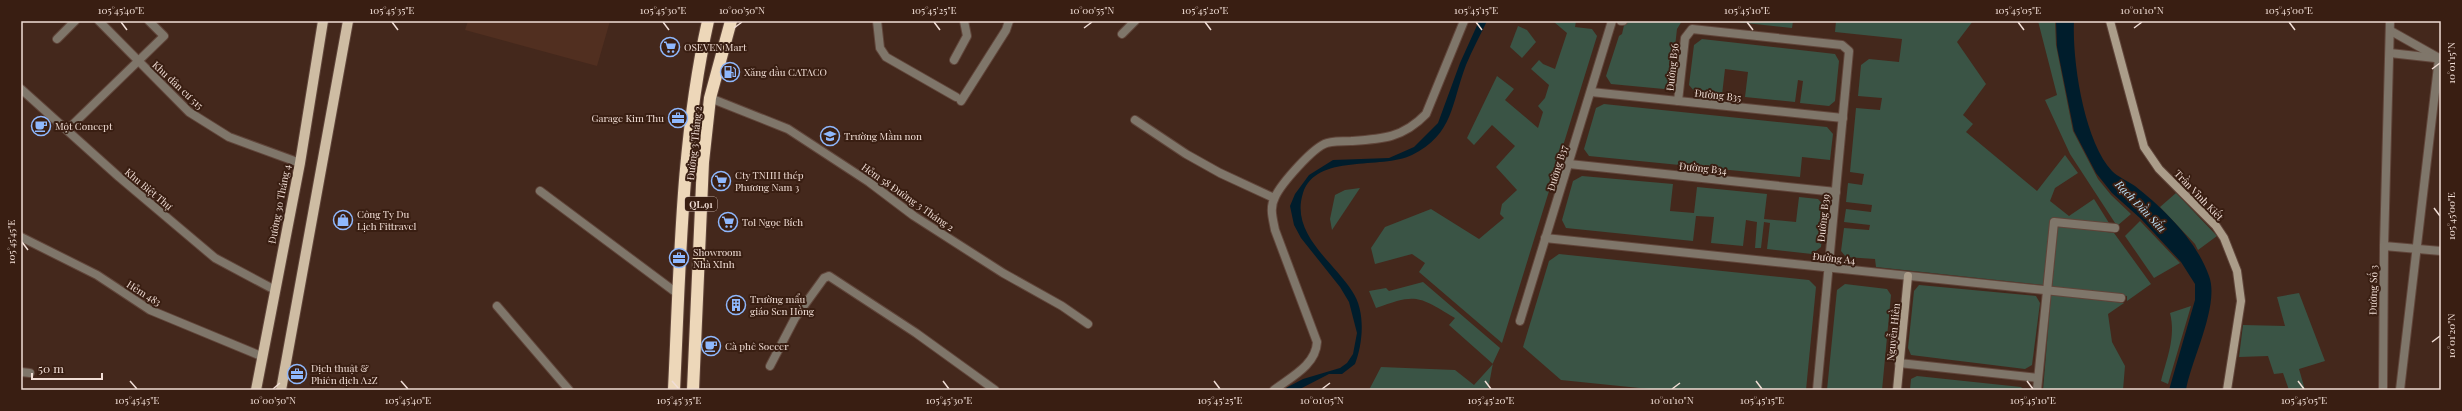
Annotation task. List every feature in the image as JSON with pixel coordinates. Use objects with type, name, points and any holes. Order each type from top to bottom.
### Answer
[{"type":"highway","name":"Đường 3 Tháng 2","points":[[674,390],[679,258],[693,96],[708,21]]},
{"type":"highway","name":"Đường 3 Tháng 2","points":[[692,390],[703,162],[710,98],[731,21]]},
{"type":"main road","name":"Đường 30 Tháng 4","points":[[256,390],[261,356],[300,163],[323,21]]},
{"type":"main road","points":[[281,390],[348,21]]},
{"type":"street","points":[[57,39],[74,21]]},
{"type":"street","name":"Khu dân cư 515","points":[[99,21],[189,112],[229,137],[300,163]]},
{"type":"street","points":[[66,130],[113,83],[139,61],[164,36],[149,21]]},
{"type":"street","points":[[877,21],[880,48],[886,57],[958,99],[1006,30],[1009,21]]},
{"type":"street","points":[[954,60],[967,36],[964,21]]},
{"type":"street","points":[[1122,34],[1135,21]]},
{"type":"street","points":[[1274,390],[1310,362],[1316,354],[1317,342],[1276,230],[1271,212],[1274,198],[1317,147],[1328,142],[1366,140],[1399,135],[1414,126],[1426,114],[1464,21]]},
{"type":"street","name":"Đường B37","points":[[1520,321],[1612,21]]},
{"type":"street","name":"Trần Vĩnh Kiết","points":[[2110,21],[2144,147],[2159,169],[2216,226],[2224,238],[2237,271],[2241,301],[2227,390]]},
{"type":"street","name":"Đường Số 3","points":[[2383,390],[2384,246],[2390,21]]},
{"type":"street","name":"Đường B36","points":[[1678,101],[1685,38],[1692,29],[1842,45],[1848,49]]},
{"type":"street","points":[[2390,31],[2440,58]]},
{"type":"street","name":"Đường B39","points":[[1817,390],[1850,54],[1848,49]]},
{"type":"street","points":[[2390,53],[2440,58]]},
{"type":"street","points":[[2400,390],[2440,58]]},
{"type":"street","name":"Khu Biệt Thự","points":[[21,89],[66,130],[215,258],[275,290]]},
{"type":"street","name":"Đường B35","points":[[1591,92],[1843,118]]},
{"type":"street","name":"Hẻm 58 Đường 3 Tháng 2","points":[[710,98],[788,129],[869,182],[914,216],[1003,273],[1062,306],[1088,324]]},
{"type":"street","points":[[1135,120],[1186,154],[1220,173],[1274,198]]},
{"type":"street","name":"Đường B34","points":[[1568,164],[1836,192]]},
{"type":"street","points":[[540,191],[678,294]]},
{"type":"street","points":[[2037,390],[2054,222],[2115,228]]},
{"type":"street","name":"Hẻm 483","points":[[21,237],[97,275],[150,310],[261,356]]},
{"type":"street","name":"Đường A4","points":[[1545,238],[2121,298]]},
{"type":"street","points":[[2384,246],[2441,251]]},
{"type":"street","points":[[770,366],[795,318],[824,278],[829,276],[916,333],[995,390]]},
{"type":"street","name":"Nguyễn Hiền","points":[[1897,390],[1908,276]]},
{"type":"street","points":[[497,306],[569,390]]},
{"type":"street","points":[[1900,362],[2038,378]]},
{"type":"street","points":[[21,372],[30,373]]},
{"type":"shaded area","points":[[468,21],[610,21],[597,66],[465,30]]},
{"type":"green space","points":[[1576,21],[1575,27],[1592,29],[1597,36],[1502,343],[1419,272],[1425,263],[1412,254],[1375,264],[1371,248],[1385,227],[1431,209],[1479,239],[1504,218],[1500,214],[1502,204],[1517,190],[1496,167],[1515,146],[1492,125],[1474,145],[1467,138],[1497,76],[1514,89],[1505,100],[1538,128],[1543,112],[1538,106],[1545,98],[1549,85],[1531,69],[1539,60],[1543,64],[1555,69],[1567,33],[1554,22]]},
{"type":"green space","points":[[1625,21],[1682,21],[1677,29],[1671,82],[1664,89],[1611,84],[1606,76],[1619,36],[1622,34]]},
{"type":"green space","points":[[1727,21],[1793,21],[1792,28]]},
{"type":"green space","points":[[1836,21],[1973,21],[1957,42],[1986,84],[1963,115],[1973,124],[1966,132],[2037,191],[2065,155],[2078,173],[2055,188],[2050,201],[2069,216],[2094,199],[2109,223],[2051,218],[2043,285],[1876,267],[1875,259],[1846,257],[1841,251],[1844,228],[1869,230],[1870,225],[1844,222],[1846,209],[1871,212],[1872,205],[1846,202],[1848,183],[1862,185],[1864,174],[1850,172],[1856,108],[1880,110],[1882,98],[1858,96],[1861,65],[1869,59],[1899,62],[1902,39],[1835,32]]},
{"type":"green space","points":[[2038,21],[2055,21],[2056,45],[2073,131],[2098,179],[2111,195],[2131,214],[2117,226],[2070,154],[2045,100],[2057,95]]},
{"type":"green space","points":[[1518,26],[1527,30],[1536,42],[1522,58],[1510,47]]},
{"type":"green space","points":[[1702,39],[1835,54],[1839,61],[1835,101],[1829,106],[1800,103],[1803,81],[1798,80],[1795,102],[1745,97],[1748,72],[1725,69],[1722,95],[1695,92],[1689,85],[1694,45]]},
{"type":"green space","points":[[1604,104],[1827,127],[1833,134],[1830,160],[1802,157],[1800,177],[1589,156],[1584,149],[1596,108]]},
{"type":"green space","points":[[1582,176],[1673,184],[1670,211],[1694,213],[1697,187],[1767,194],[1764,219],[1796,222],[1799,197],[1818,199],[1825,207],[1821,247],[1812,254],[1767,249],[1770,223],[1764,222],[1761,248],[1755,248],[1757,222],[1746,220],[1743,246],[1711,243],[1714,217],[1696,216],[1693,241],[1566,228],[1562,220],[1573,181]]},
{"type":"green space","points":[[1360,188],[1332,230],[1330,219],[1335,195],[1345,190]]},
{"type":"green space","points":[[2176,193],[2217,236],[2198,250],[2195,244],[2160,207]]},
{"type":"green space","points":[[2140,221],[2180,263],[2154,278],[2125,236]]},
{"type":"green space","points":[[2058,226],[2114,233],[2151,284],[2127,301],[2127,296],[2052,287]]},
{"type":"green space","points":[[1559,254],[1809,280],[1816,287],[1806,390],[1659,390],[1561,380],[1523,347],[1549,261]]},
{"type":"green space","points":[[1423,282],[1500,348],[1493,364],[1449,325],[1455,318],[1433,305],[1417,299],[1409,299],[1400,300],[1376,308],[1369,291],[1386,288],[1389,291]]},
{"type":"green space","points":[[1845,284],[1887,289],[1891,295],[1882,390],[1827,390],[1837,290]]},
{"type":"green space","points":[[1919,285],[2036,296],[2040,303],[2032,365],[2025,369],[1911,355],[1908,348],[1914,291]]},
{"type":"green space","points":[[2299,293],[2325,361],[2299,369],[2305,390],[2289,390],[2283,373],[2274,374],[2268,356],[2239,357],[2243,325],[2285,326],[2277,297]]},
{"type":"green space","points":[[2051,295],[2124,303],[2108,314],[2112,342],[2125,366],[2123,390],[2043,390]]},
{"type":"green space","points":[[2191,306],[2168,384],[2161,381],[2171,339],[2172,322],[2170,313]]},
{"type":"green space","points":[[1493,364],[1488,390],[1369,390],[1381,367],[1455,370],[1474,385]]},
{"type":"green space","points":[[1917,376],[2021,387],[2024,390],[1910,390],[1911,379]]},
{"type":"water","points":[[1479,21],[1487,21],[1466,65],[1449,117],[1444,128],[1436,138],[1426,147],[1412,155],[1399,159],[1335,167],[1321,172],[1310,180],[1303,193],[1301,208],[1302,221],[1308,234],[1325,258],[1352,291],[1360,308],[1362,327],[1360,347],[1355,364],[1342,374],[1329,374],[1298,390],[1282,390],[1303,379],[1340,368],[1347,363],[1353,354],[1357,333],[1349,302],[1340,287],[1301,238],[1294,225],[1290,206],[1295,194],[1309,175],[1333,160],[1389,158],[1414,147],[1438,123],[1460,63]]},
{"type":"water","name":"Rạch Đầu Sấu","points":[[2056,21],[2074,21],[2075,57],[2082,99],[2087,121],[2102,158],[2112,171],[2135,186],[2157,204],[2178,226],[2196,250],[2204,263],[2209,276],[2211,302],[2208,317],[2186,390],[2169,390],[2195,300],[2195,284],[2181,262],[2141,219],[2112,193],[2096,173],[2074,131],[2057,47]]},
{"type":"place","name":"OSEVEN Mart","points":[[670,47]]},
{"type":"place","name":"Xăng dầu CATACO","points":[[730,72]]},
{"type":"place","name":"Garage Kim Thu","points":[[678,118]]},
{"type":"place","name":"Một Concept","points":[[41,126]]},
{"type":"place","name":"Trường Mầm non","points":[[830,136]]},
{"type":"place","name":"Cty TNHH thép Phương Nam 3","points":[[721,181]]},
{"type":"place","name":"Công Ty Du Lịch Fittravel","points":[[343,220]]},
{"type":"place","name":"Tol Ngọc Bích","points":[[728,222]]},
{"type":"place","name":"Showroom Nhà XInh","points":[[679,258]]},
{"type":"place","name":"Trường mẩu giáo Sen Hồng","points":[[736,305]]},
{"type":"place","name":"Cà phê Soccer","points":[[711,346]]},
{"type":"place","name":"Dịch thuật & Phiên dịch A2Z","points":[[297,374]]}]
